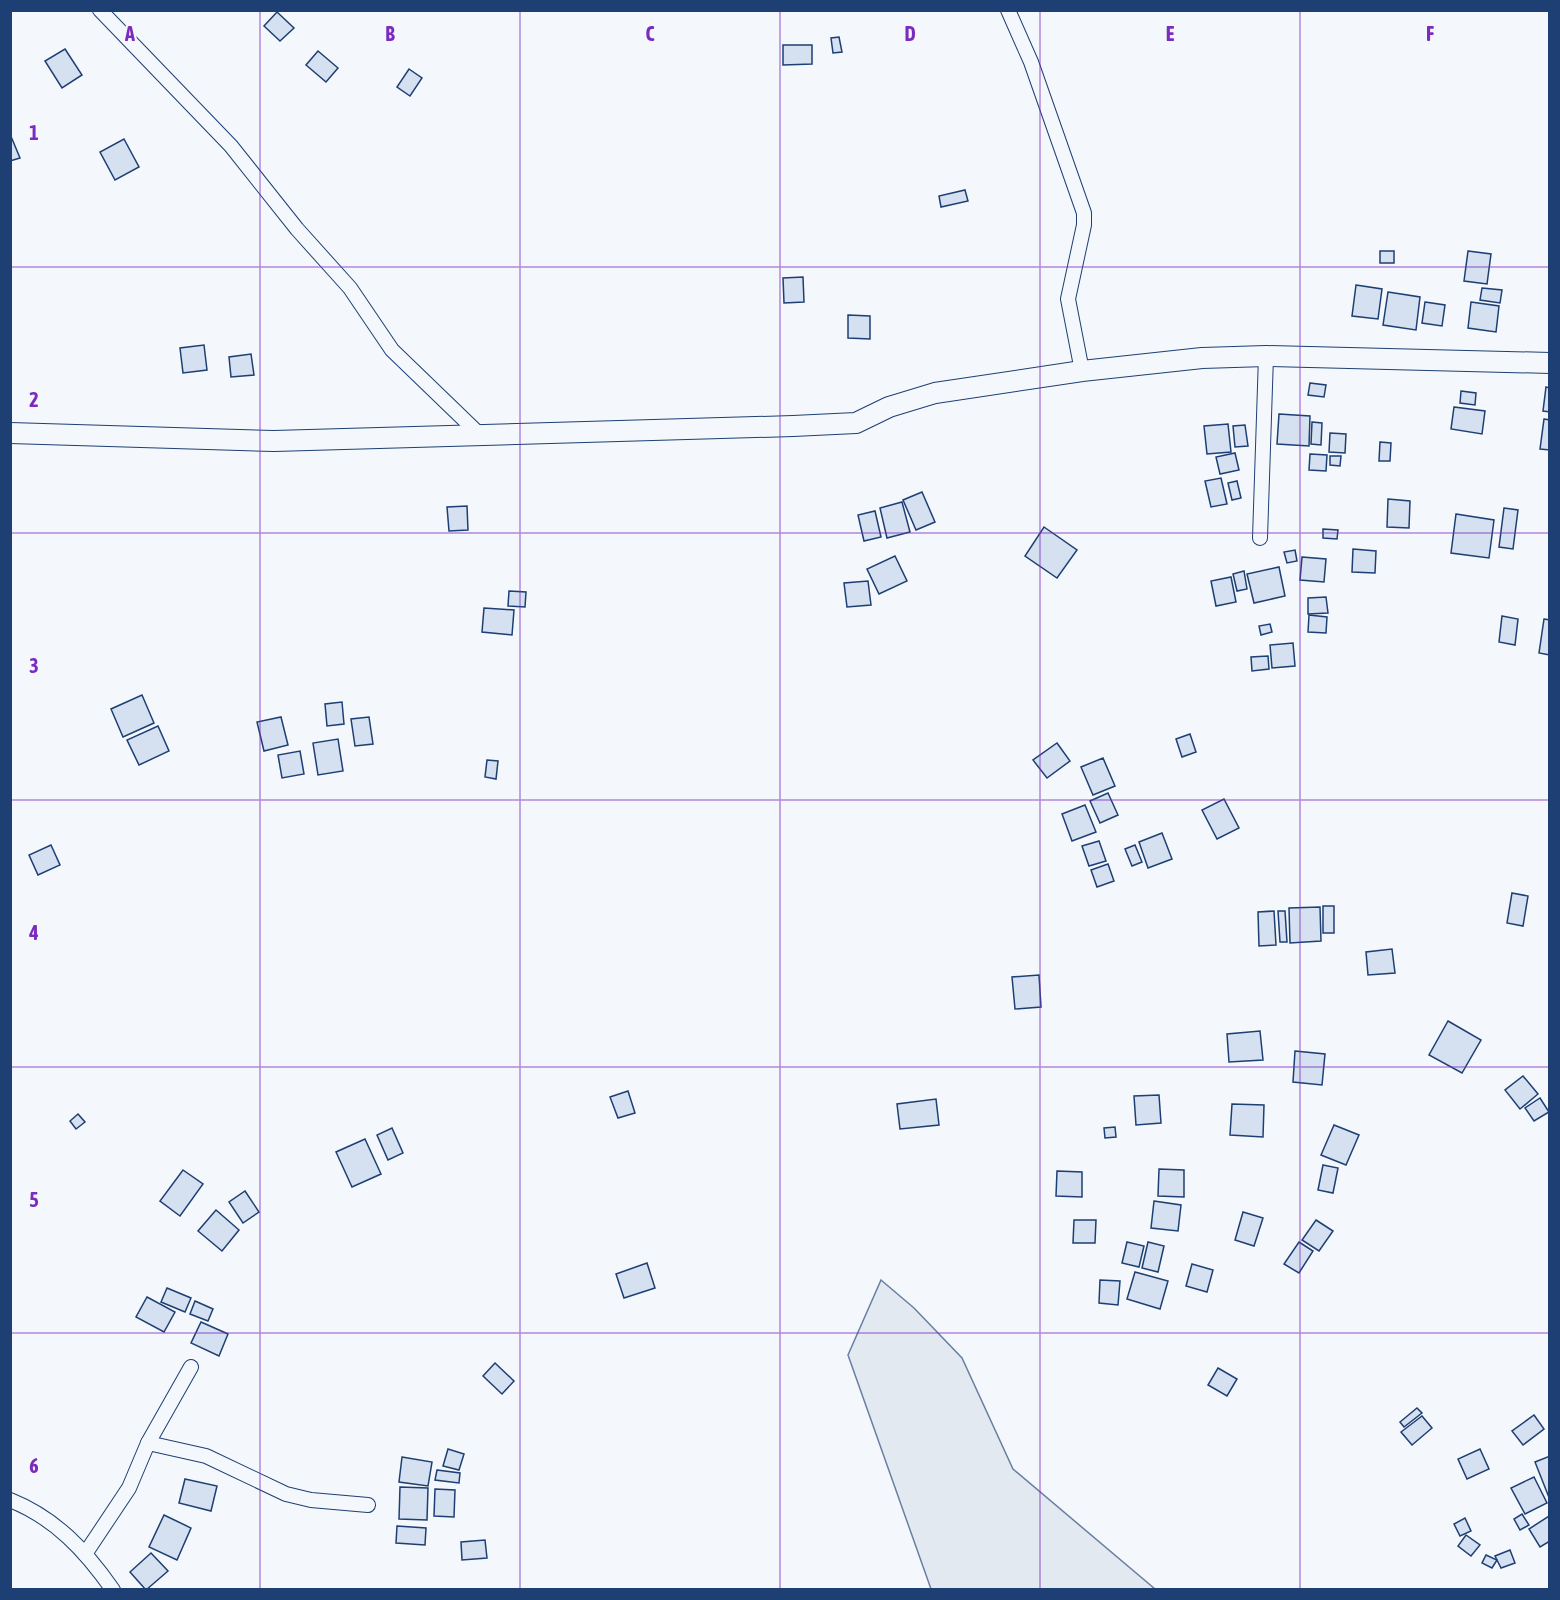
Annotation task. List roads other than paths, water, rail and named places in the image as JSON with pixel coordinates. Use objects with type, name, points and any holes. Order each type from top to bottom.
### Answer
[{"type":"main road","points":[[10,433],[274,441],[856,423],[889,407],[935,393],[1083,371],[1202,358],[1266,356],[1550,363]]},
{"type":"street","points":[[100,10],[231,146],[297,229],[350,288],[392,350],[479,434]]},
{"type":"street","points":[[1008,10],[1031,62],[1084,213],[1084,225],[1068,299],[1083,371]]},
{"type":"street","points":[[1260,538],[1266,356]]},
{"type":"street","points":[[85,1554],[129,1488],[148,1443],[191,1367]]},
{"type":"street","points":[[148,1443],[206,1456],[286,1494],[311,1500],[368,1505]]},
{"type":"street","points":[[10,1500],[36,1510],[68,1535],[113,1590]]}]
